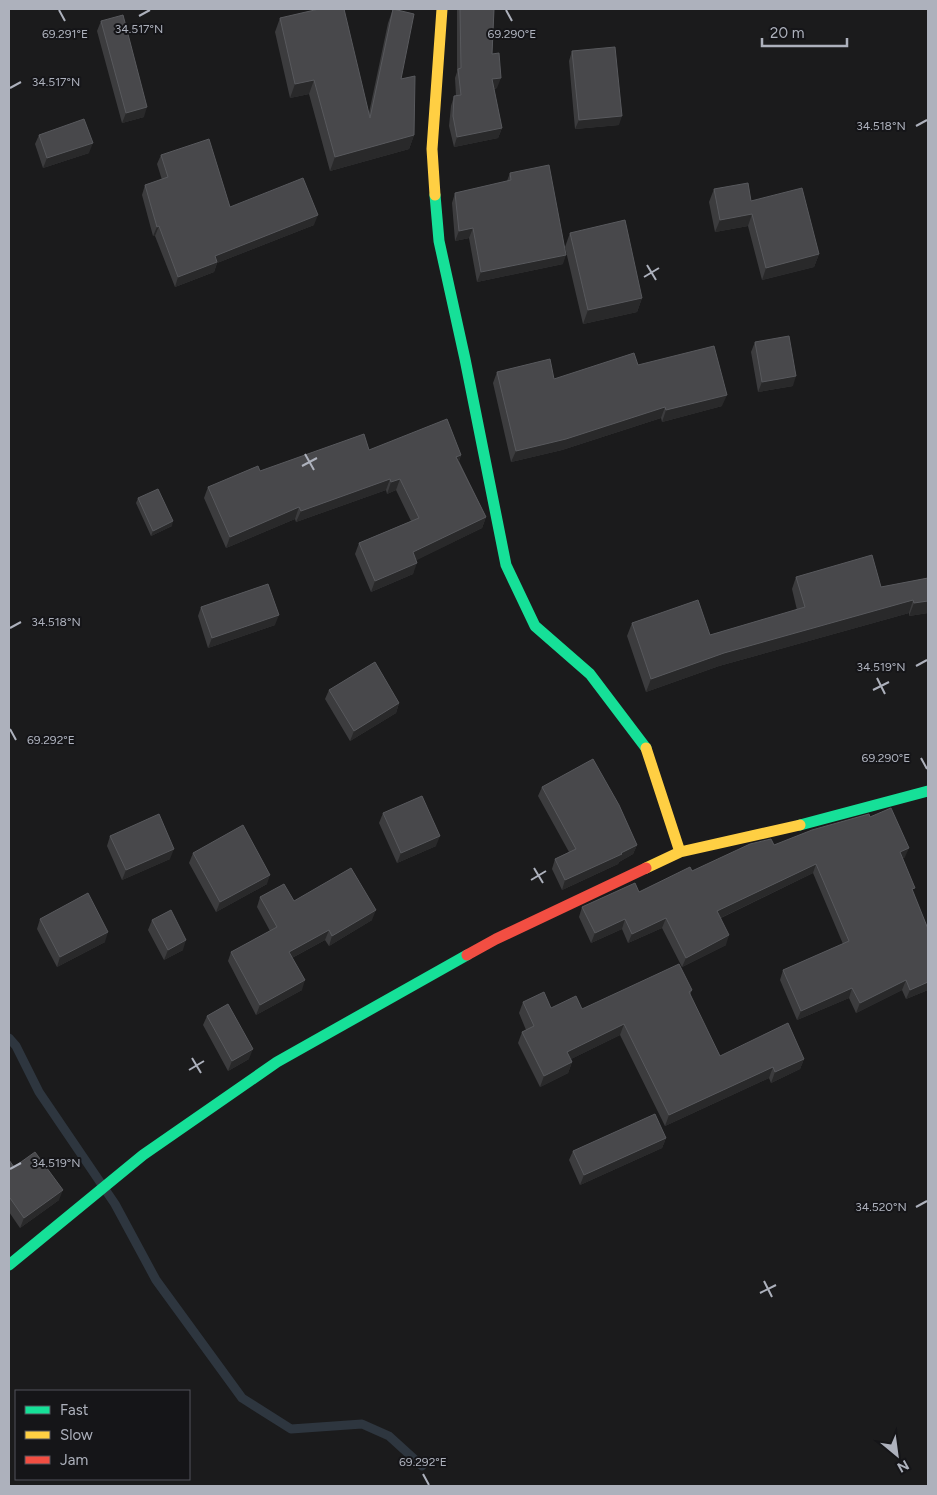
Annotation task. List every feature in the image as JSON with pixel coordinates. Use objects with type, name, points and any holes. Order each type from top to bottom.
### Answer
[{"type":"street","points":[[442,9],[432,149],[440,241],[506,565],[536,626],[590,674],[647,750],[680,852]]},
{"type":"street","points":[[9,1264],[143,1155],[277,1062],[496,939],[680,852],[805,824],[928,791]]},
{"type":"building","points":[[319,9],[344,9],[370,118],[393,9],[414,14],[401,79],[415,76],[414,135],[335,157],[314,80],[295,84],[280,18]]},
{"type":"building","points":[[460,9],[494,9],[492,54],[499,53],[501,78],[492,79],[502,128],[457,137],[453,116],[454,96],[461,95],[458,69],[461,68]]},
{"type":"building","points":[[123,15],[147,107],[126,113],[101,21]]},
{"type":"building","points":[[615,47],[622,116],[579,120],[572,51]]},
{"type":"building","points":[[84,119],[93,143],[47,158],[39,135]]},
{"type":"building","points":[[209,139],[230,207],[303,178],[318,215],[215,256],[217,262],[178,277],[159,226],[157,227],[145,185],[168,177],[161,155]]},
{"type":"building","points":[[549,165],[566,255],[481,272],[473,228],[459,231],[455,193],[511,180],[510,173]]},
{"type":"building","points":[[748,183],[751,201],[802,188],[819,254],[766,268],[752,214],[720,220],[714,189]]},
{"type":"building","points":[[625,220],[642,298],[588,310],[570,233]]},
{"type":"building","points":[[789,336],[796,376],[762,382],[755,342]]},
{"type":"building","points":[[714,346],[727,395],[666,410],[665,407],[566,439],[516,451],[497,372],[550,359],[554,379],[634,353],[638,365]]},
{"type":"building","points":[[447,419],[461,455],[456,457],[486,517],[413,552],[417,563],[375,581],[359,543],[419,518],[400,479],[391,482],[390,479],[301,511],[299,507],[230,537],[208,487],[258,466],[260,471],[364,434],[369,450]]},
{"type":"building","points":[[158,489],[173,521],[153,531],[138,498]]},
{"type":"building","points":[[872,555],[881,587],[928,578],[928,601],[914,603],[913,600],[724,653],[651,679],[632,623],[698,600],[710,635],[805,607],[796,577]]},
{"type":"building","points":[[268,584],[279,615],[212,638],[201,607]]},
{"type":"building","points":[[375,662],[399,703],[354,731],[329,690]]},
{"type":"building","points":[[593,759],[619,805],[637,845],[622,854],[565,880],[555,859],[576,849],[542,787]]},
{"type":"building","points":[[422,796],[440,836],[401,853],[383,813]]},
{"type":"building","points":[[891,808],[909,848],[900,852],[915,888],[912,889],[928,929],[928,982],[910,990],[906,980],[860,1003],[852,988],[801,1011],[783,970],[849,941],[816,864],[717,911],[729,935],[686,958],[666,918],[632,934],[625,919],[595,933],[582,907],[635,883],[639,892],[690,867],[692,871],[750,844],[771,839],[774,845],[812,830],[869,814],[870,817]]},
{"type":"building","points":[[159,814],[174,849],[126,870],[110,836]]},
{"type":"building","points":[[243,825],[270,875],[220,902],[193,853]]},
{"type":"building","points":[[351,868],[376,910],[332,936],[329,930],[289,952],[305,980],[260,1005],[231,952],[277,927],[260,897],[284,884],[294,901]]},
{"type":"building","points":[[88,893],[108,932],[60,957],[40,919]]},
{"type":"building","points":[[171,910],[186,940],[168,950],[152,920]]},
{"type":"building","points":[[679,964],[692,990],[689,992],[720,1056],[788,1023],[804,1059],[775,1072],[773,1067],[669,1115],[624,1024],[567,1052],[572,1062],[544,1076],[522,1032],[534,1026],[523,1002],[544,992],[551,1008],[576,996],[582,1009]]},
{"type":"building","points":[[228,1004],[253,1049],[232,1061],[207,1016]]},
{"type":"building","points":[[655,1114],[666,1138],[584,1175],[573,1151]]},
{"type":"building","points":[[35,1152],[63,1190],[24,1218],[9,1199],[9,1160],[14,1167]]},
{"type":"waterway","points":[[9,1038],[16,1046],[39,1092],[115,1204],[156,1280],[242,1398],[291,1429],[362,1424],[389,1436],[422,1466]]},
{"type":"traffic: fast","points":[[435,195],[439,241],[465,359],[506,565],[535,626],[590,674],[646,748]]},
{"type":"traffic: fast","points":[[800,825],[928,791]]},
{"type":"traffic: fast","points":[[9,1265],[143,1155],[277,1062],[467,955]]},
{"type":"traffic: slow","points":[[435,195],[432,149],[442,9]]},
{"type":"traffic: slow","points":[[646,748],[680,852]]},
{"type":"traffic: slow","points":[[646,868],[680,852],[800,825]]},
{"type":"traffic: jam","points":[[467,955],[496,939],[646,868]]}]
